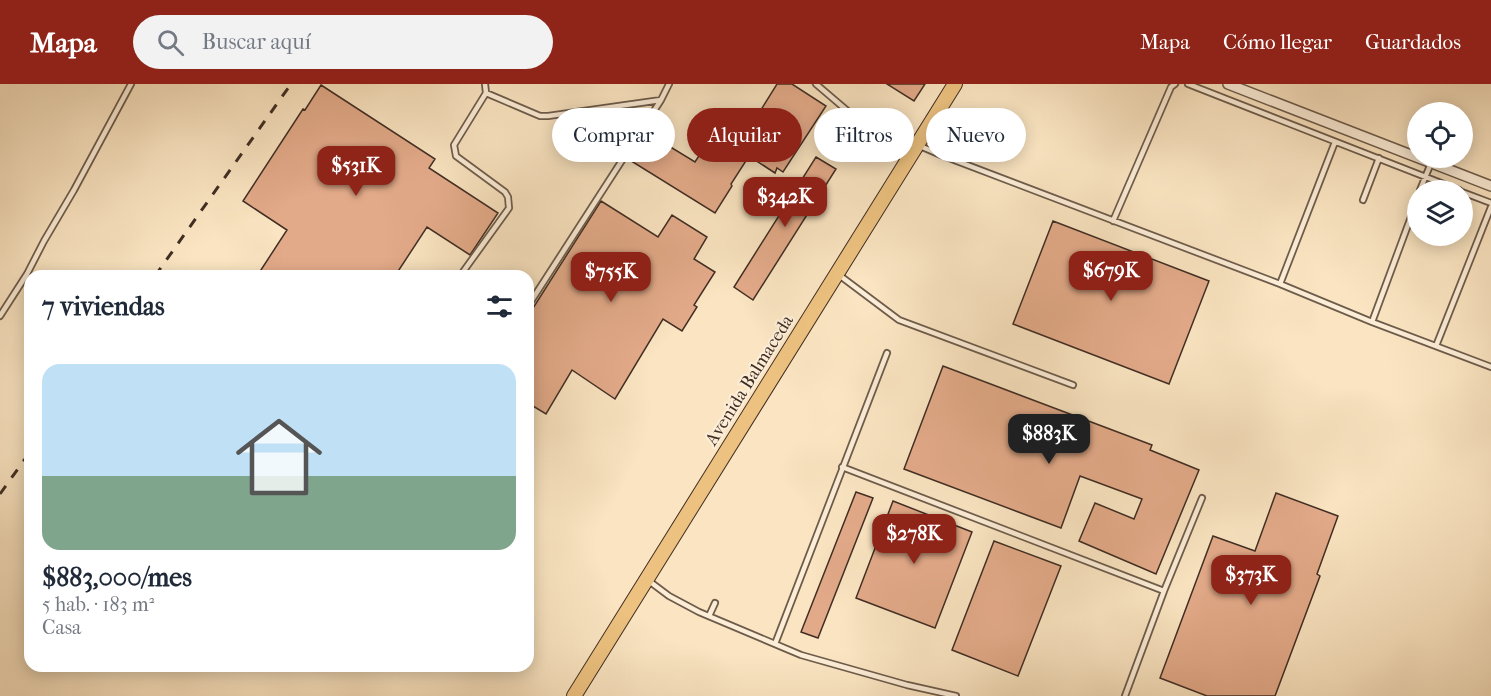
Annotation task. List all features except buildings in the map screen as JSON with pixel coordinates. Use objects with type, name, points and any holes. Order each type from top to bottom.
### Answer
[{"type":"main road","name":"Avenida Balmaceda","points":[[914,149],[955,84]]},
{"type":"main road","name":"Avenida Balmaceda","points":[[574,696],[906,162]]},
{"type":"street","points":[[1228,84],[1246,87],[1407,153]]},
{"type":"street","points":[[1444,168],[1491,186]]},
{"type":"lane","points":[[29,270],[132,84]]},
{"type":"lane","points":[[464,270],[508,208],[508,197],[505,192],[456,156],[454,145],[486,93],[485,84]]},
{"type":"lane","points":[[534,297],[661,100],[669,84]]},
{"type":"lane","points":[[816,84],[844,108]]},
{"type":"lane","points":[[1113,221],[1171,87],[1175,84]]},
{"type":"lane","points":[[1188,84],[1433,180]]},
{"type":"lane","points":[[486,93],[540,116],[661,100]]},
{"type":"lane","points":[[1280,284],[1335,142]]},
{"type":"lane","points":[[917,144],[1491,367]]},
{"type":"lane","points":[[1363,200],[1379,158]]},
{"type":"lane","points":[[1424,180],[1429,168]]},
{"type":"lane","points":[[1436,346],[1491,205],[1473,197]]},
{"type":"lane","points":[[1372,322],[1407,228]]},
{"type":"lane","points":[[837,273],[899,320],[1073,385]]},
{"type":"lane","points":[[0,316],[24,279]]},
{"type":"lane","points":[[775,644],[887,353]]},
{"type":"lane","points":[[842,467],[1164,591]]},
{"type":"lane","points":[[1125,696],[1202,498]]},
{"type":"lane","points":[[647,579],[669,596],[709,616],[801,655],[907,685],[956,696]]},
{"type":"lane","points":[[709,616],[715,603]]},
{"type":"railway","points":[[159,270],[291,84]]},
{"type":"railway","points":[[0,494],[24,460]]}]
